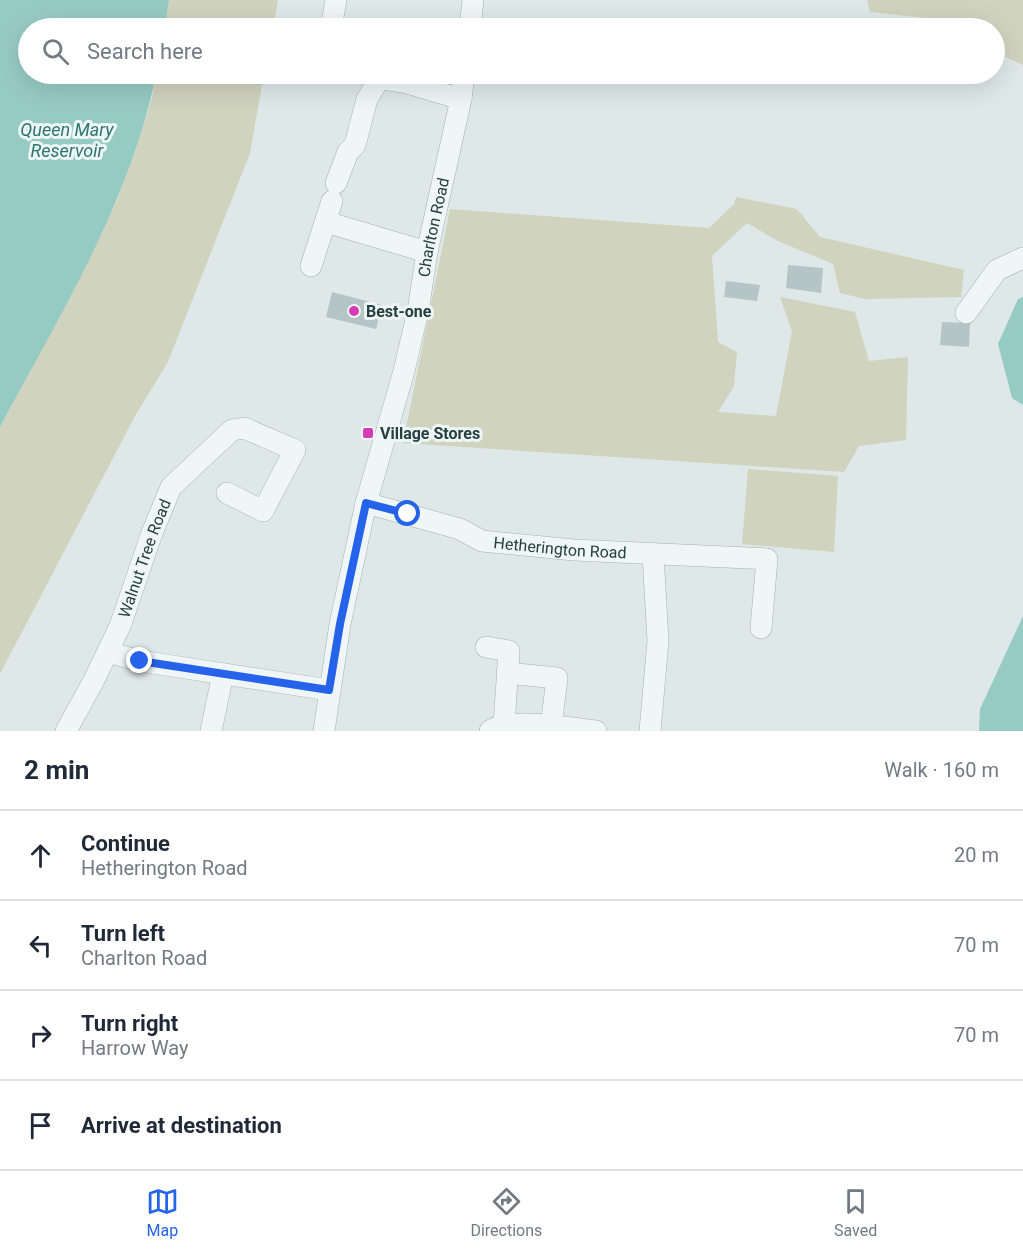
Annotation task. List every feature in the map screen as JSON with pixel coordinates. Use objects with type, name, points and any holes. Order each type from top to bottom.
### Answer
[{"type":"street","points":[[333,18],[336,0]]},
{"type":"street","points":[[471,18],[473,0]]},
{"type":"street","points":[[311,266],[348,152],[355,145],[373,84]]},
{"type":"street","points":[[410,84],[461,99]]},
{"type":"street","name":"Charlton Road","points":[[324,731],[340,624],[366,503],[404,371],[463,84]]},
{"type":"street","points":[[326,222],[427,252]]},
{"type":"street","points":[[966,313],[998,270],[1023,258]]},
{"type":"street","name":"Walnut Tree Road","points":[[66,731],[120,626],[152,533],[171,488],[232,430],[244,428],[295,450],[263,511],[227,493]]},
{"type":"street","name":"Hetherington Road","points":[[366,503],[460,529],[482,541],[574,550],[767,559],[761,628]]},
{"type":"street","points":[[650,731],[658,642],[653,554]]},
{"type":"street","points":[[486,647],[509,651],[497,728],[514,723],[596,731]]},
{"type":"street","points":[[108,652],[140,661],[329,690]]},
{"type":"street","points":[[507,673],[557,678],[551,727]]},
{"type":"street","points":[[211,731],[223,674]]},
{"type":"shaded area","points":[[169,0],[278,0],[275,18],[166,18]]},
{"type":"shaded area","points":[[867,0],[1023,0],[1023,65],[1005,57],[1005,18],[925,18],[870,12]]},
{"type":"shaded area","points":[[154,84],[262,84],[250,153],[168,362],[135,416],[0,674],[0,427],[81,275],[117,200],[152,98]]},
{"type":"shaded area","points":[[736,197],[797,209],[820,237],[964,270],[961,297],[865,299],[840,293],[833,264],[778,241],[747,223],[712,256],[718,342],[737,352],[734,386],[718,412],[776,416],[792,331],[780,297],[855,312],[869,361],[908,357],[906,440],[859,446],[844,472],[403,443],[450,209],[709,228],[734,204]]},
{"type":"shaded area","points":[[748,469],[838,476],[834,552],[742,544]]},
{"type":"water","name":"Queen Mary Reservoir","points":[[0,0],[169,0],[166,18],[18,18],[18,84],[154,84],[145,121],[130,167],[111,212],[69,299],[0,427]]},
{"type":"water","points":[[1023,297],[1023,405],[1012,398],[998,344],[1018,299]]},
{"type":"water","points":[[1023,616],[1023,731],[979,731],[980,709]]},
{"type":"building","points":[[788,265],[823,268],[821,293],[786,288]]},
{"type":"building","points":[[726,281],[760,285],[757,301],[724,297]]},
{"type":"building","name":"Best-one","points":[[332,292],[382,305],[376,329],[326,317]]},
{"type":"building","points":[[942,322],[970,323],[969,347],[940,345]]},
{"type":"place","name":"Best-one","points":[[354,311]]},
{"type":"place","name":"Village Stores","points":[[368,433]]},
{"type":"route","points":[[140,661],[329,690],[340,624],[366,503],[408,514]]}]
